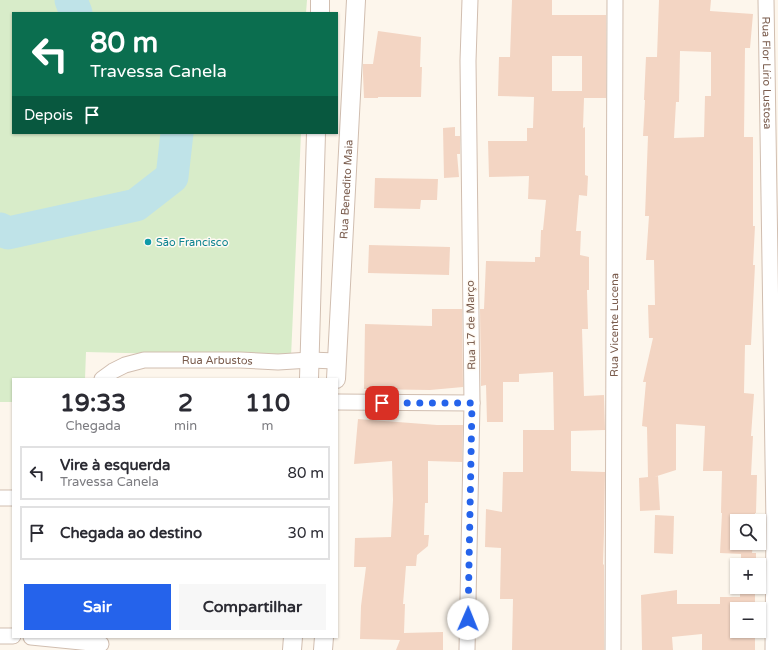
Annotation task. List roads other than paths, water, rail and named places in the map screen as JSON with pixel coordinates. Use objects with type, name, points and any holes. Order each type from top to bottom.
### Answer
[{"type":"street","points":[[320,0],[320,12]]},
{"type":"street","name":"Rua Benedito Maia","points":[[336,370],[356,0]]},
{"type":"street","name":"Rua 17 de Março","points":[[468,650],[472,403],[468,68],[470,0]]},
{"type":"street","name":"Rua Vicente Lucena","points":[[614,650],[615,0]]},
{"type":"street","name":"Rua Flor Lírio Lustosa","points":[[766,0],[776,524],[773,650]]},
{"type":"street","points":[[309,378],[316,134]]},
{"type":"street","name":"Rua Arbustos","points":[[104,378],[113,371],[125,365],[144,360],[240,360],[278,362],[310,360],[336,370]]},
{"type":"street","points":[[338,402],[472,403]]},
{"type":"street","points":[[0,498],[12,498]]},
{"type":"street","points":[[0,636],[12,636]]},
{"type":"street","points":[[41,638],[101,644]]},
{"type":"street","points":[[292,650],[293,638]]},
{"type":"street","points":[[323,650],[324,638]]},
{"type":"waterway","points":[[71,0],[76,12]]},
{"type":"waterway","points":[[0,229],[8,233],[136,205],[172,177],[177,134]]},
{"type":"place","name":"São Francisco","points":[[148,242]]}]
